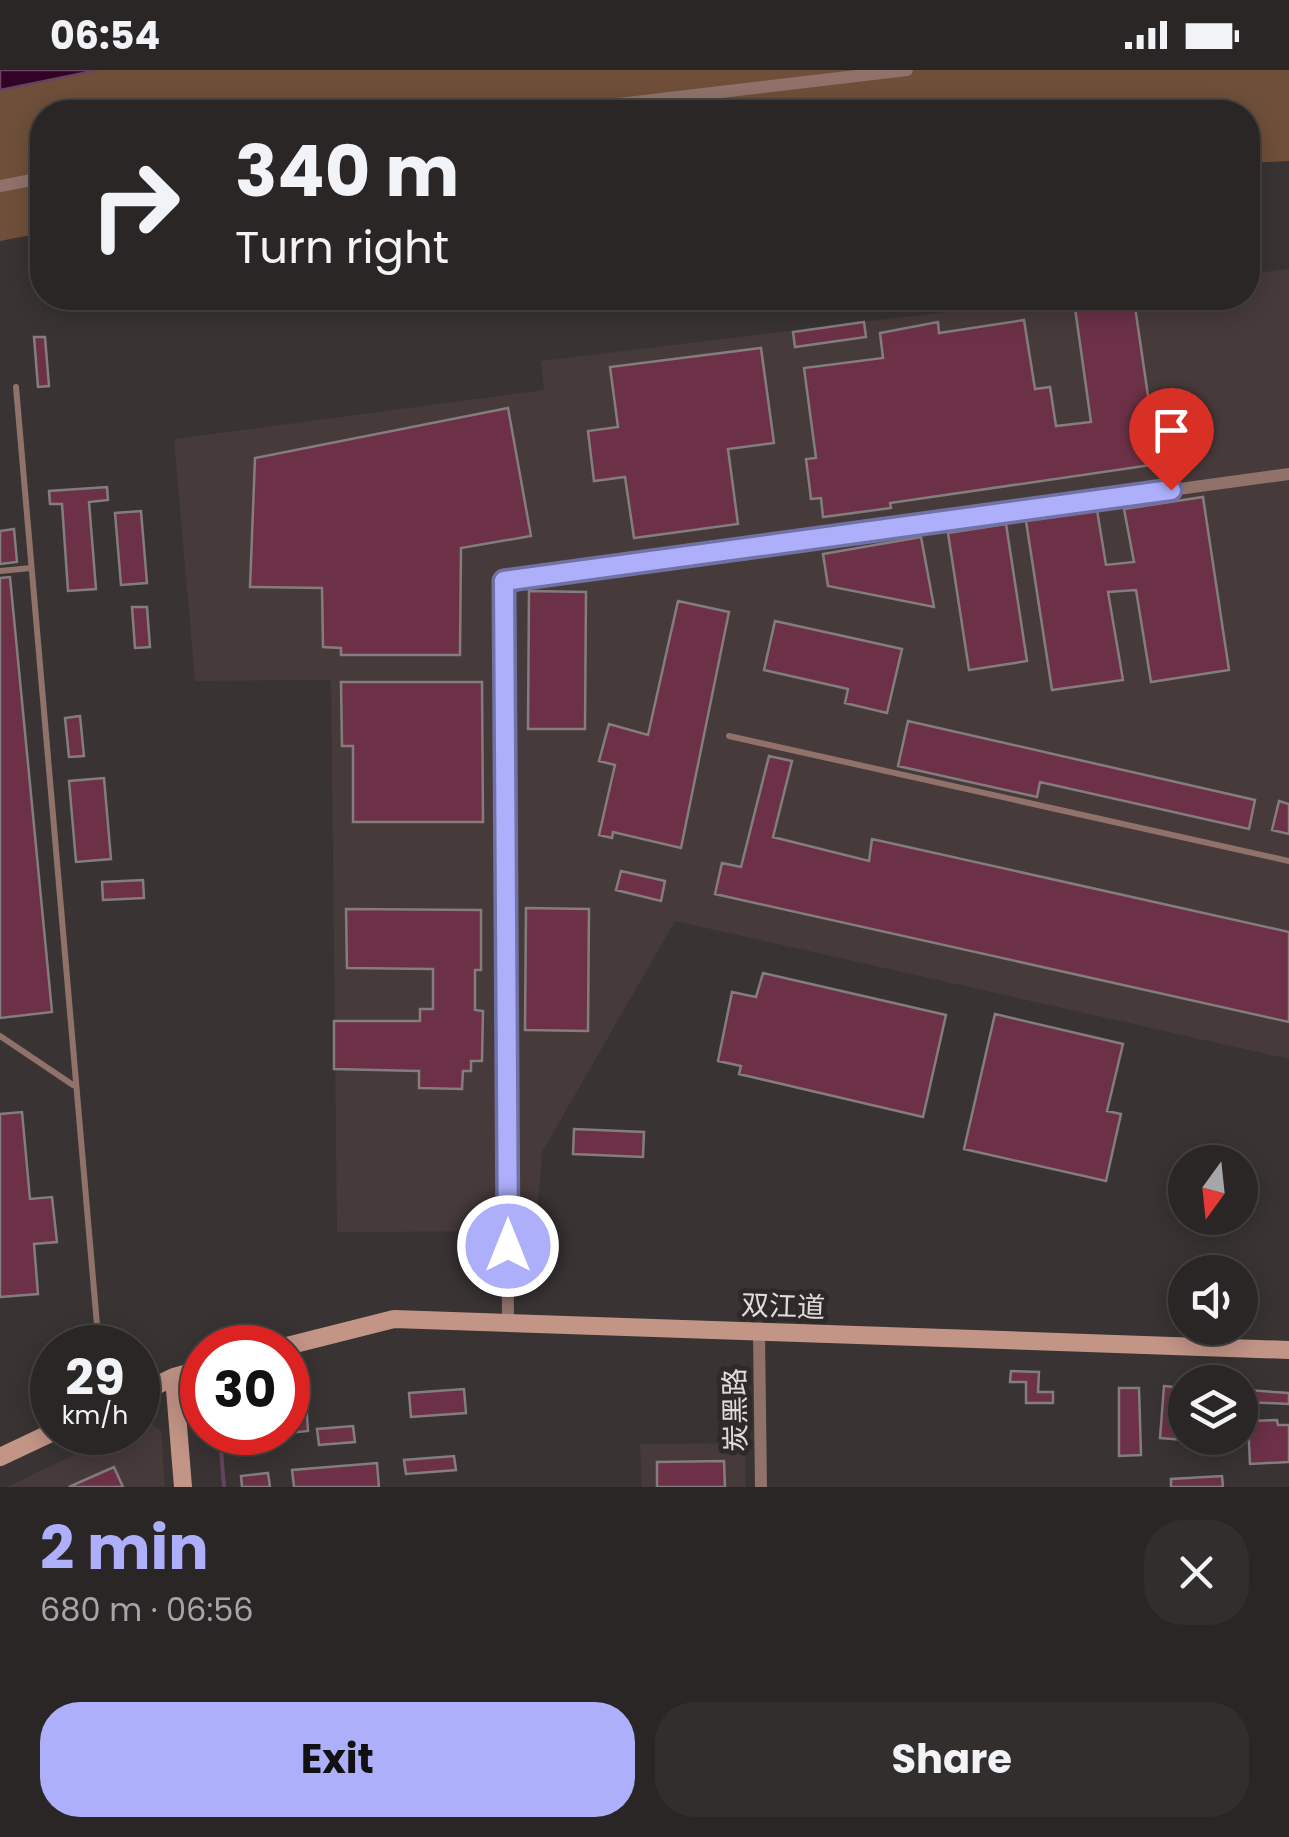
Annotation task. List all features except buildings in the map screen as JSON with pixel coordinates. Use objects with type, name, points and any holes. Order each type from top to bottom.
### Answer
[{"type":"main road","name":"双江道","points":[[310,1340],[394,1320],[1289,1350]]},
{"type":"main road","points":[[160,1384],[180,1375]]},
{"type":"main road","points":[[174,1377],[183,1487]]},
{"type":"main road","points":[[0,1457],[30,1443]]},
{"type":"street","points":[[653,100],[907,70]]},
{"type":"street","points":[[0,186],[30,180]]},
{"type":"street","points":[[508,1324],[504,581],[1289,474]]},
{"type":"street","name":"炭黑路","points":[[759,1332],[761,1487]]},
{"type":"lane","points":[[16,387],[97,1325]]},
{"type":"lane","points":[[0,571],[31,568]]},
{"type":"lane","points":[[729,736],[1289,862]]},
{"type":"lane","points":[[0,1036],[74,1086]]},
{"type":"shaded area","points":[[0,70],[1289,70],[1289,161],[1260,162],[1260,100],[30,100],[30,235],[0,241]]},
{"type":"shaded area","points":[[0,70],[98,70],[0,90]]},
{"type":"shaded area","points":[[1289,269],[1289,1059],[675,921],[542,1152],[536,1231],[337,1232],[331,680],[195,681],[174,439],[544,390],[541,361],[962,310],[1260,310],[1260,273]]},
{"type":"shaded area","points":[[161,1431],[165,1487],[7,1487],[73,1455],[160,1455]]},
{"type":"shaded area","points":[[745,1443],[746,1487],[642,1487],[640,1444]]},
{"type":"waterway","points":[[221,1455],[224,1487]]},
{"type":"route","points":[[508,1246],[504,581],[1171,490]]}]
